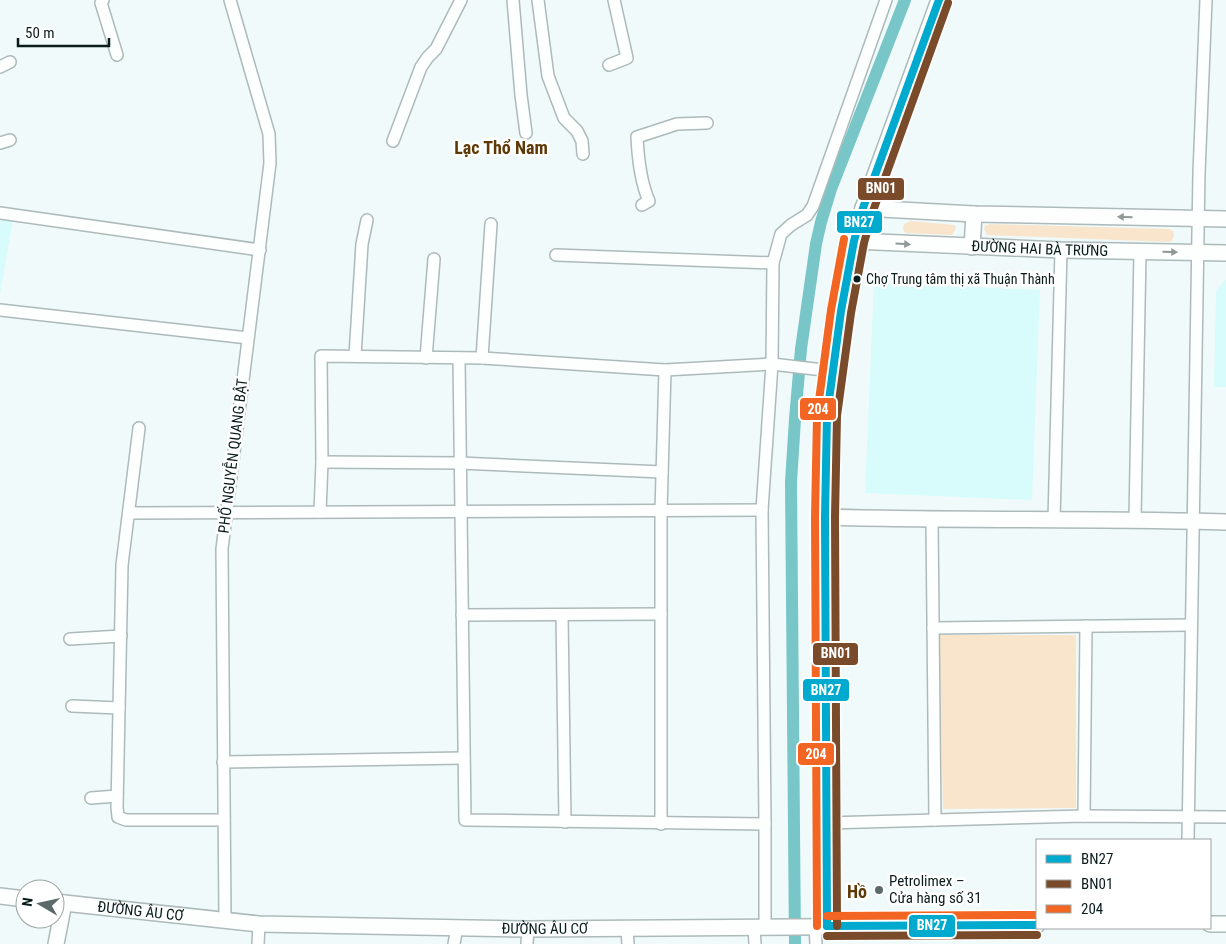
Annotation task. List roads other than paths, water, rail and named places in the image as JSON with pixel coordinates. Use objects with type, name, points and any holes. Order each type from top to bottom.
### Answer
[{"type":"main road","points":[[821,926],[827,823],[825,518],[827,415],[832,370],[854,241],[863,208],[939,0]]},
{"type":"main road","points":[[863,208],[974,214],[1226,219]]},
{"type":"main road","points":[[972,247],[974,214]]},
{"type":"main road","name":"ĐƯỜNG HAI BÀ TRƯNG","points":[[854,241],[1061,250],[1226,253]]},
{"type":"main road","points":[[825,518],[932,520],[1135,519],[1226,522]]},
{"type":"main road","points":[[0,896],[15,898]]},
{"type":"main road","name":"ĐƯỜNG ÂU CƠ","points":[[65,903],[259,924],[457,927],[527,937],[627,928],[1036,925]]},
{"type":"main road","points":[[1211,924],[1226,924]]},
{"type":"main road","points":[[56,944],[57,929]]},
{"type":"street","points":[[103,0],[101,3],[117,55]]},
{"type":"street","name":"PHỐ NGUYỄN QUANG BẬT","points":[[224,919],[222,549],[270,163],[269,134],[230,0]]},
{"type":"street","points":[[393,141],[421,67],[436,49],[461,0]]},
{"type":"street","points":[[513,0],[526,133]]},
{"type":"street","points":[[538,0],[548,76],[564,118],[582,141],[583,154]]},
{"type":"street","points":[[609,65],[627,58],[614,0]]},
{"type":"street","points":[[755,944],[765,927],[762,510],[772,364],[773,263],[781,234],[807,215],[812,206],[886,0]]},
{"type":"street","points":[[1188,839],[1199,173],[1206,0]]},
{"type":"street","points":[[642,205],[649,201],[644,190],[637,137],[677,124],[706,123]]},
{"type":"street","points":[[0,213],[260,250]]},
{"type":"street","points":[[355,356],[362,244],[367,220]]},
{"type":"street","points":[[482,358],[491,224]]},
{"type":"street","points":[[1054,520],[1061,250]]},
{"type":"street","points":[[1135,519],[1140,252]]},
{"type":"street","points":[[556,255],[773,263]]},
{"type":"street","points":[[426,358],[434,259]]},
{"type":"street","points":[[0,310],[248,338]]},
{"type":"street","points":[[320,512],[322,462],[321,356],[482,358],[665,370],[772,364],[832,370]]},
{"type":"street","points":[[459,358],[465,820],[765,824]]},
{"type":"street","points":[[661,824],[661,510],[665,370]]},
{"type":"street","points":[[139,428],[122,566],[118,817],[126,820],[224,820]]},
{"type":"street","points":[[322,462],[460,462],[662,472]]},
{"type":"street","points":[[129,513],[762,510]]},
{"type":"street","points":[[932,520],[935,820]]},
{"type":"street","points":[[562,614],[565,822]]},
{"type":"street","points":[[462,615],[661,614]]},
{"type":"street","points":[[932,628],[1191,625]]},
{"type":"street","points":[[1084,816],[1086,626]]},
{"type":"street","points":[[70,639],[120,636]]},
{"type":"street","points":[[72,706],[119,708]]},
{"type":"street","points":[[223,762],[464,758]]},
{"type":"street","points":[[91,798],[117,796]]},
{"type":"street","points":[[827,823],[1084,816],[1226,817]]},
{"type":"street","points":[[258,944],[259,924]]},
{"type":"street","points":[[816,944],[821,926]]},
{"type":"street","points":[[454,944],[457,927]]},
{"type":"street","points":[[627,928],[628,944]]},
{"type":"waterway","points":[[795,944],[791,482],[801,349],[816,244],[821,222],[831,189],[905,0]]},
{"type":"place","name":"Chợ Trung tâm thị xã Thuận Thành","points":[[857,279]]},
{"type":"place","name":"Petrolimex – Cửa hàng số 31","points":[[879,890]]},
{"type":"district","name":"Lạc Thổ Nam","points":[[501,147]]},
{"type":"district","name":"Hồ","points":[[857,891]]}]
